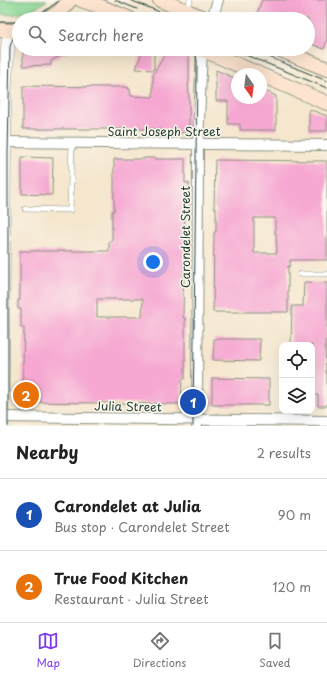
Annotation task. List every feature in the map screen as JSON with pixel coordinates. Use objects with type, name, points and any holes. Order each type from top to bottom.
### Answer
[{"type":"main road","points":[[59,12],[70,0]]},
{"type":"main road","points":[[81,0],[113,12]]},
{"type":"main road","points":[[160,0],[188,6],[196,12]]},
{"type":"main road","points":[[218,56],[246,68]]},
{"type":"main road","points":[[295,56],[327,69]]},
{"type":"main road","points":[[267,77],[327,103]]},
{"type":"street","points":[[214,12],[218,0]]},
{"type":"street","points":[[1,420],[2,142],[10,30]]},
{"type":"street","name":"Carondelet Street","points":[[197,423],[198,144],[202,56]]},
{"type":"street","name":"Saint Joseph Street","points":[[2,142],[327,145]]},
{"type":"street","name":"Julia Street","points":[[1,420],[197,423],[327,421]]},
{"type":"lane","points":[[25,209],[70,210],[72,143]]},
{"type":"lane","points":[[301,274],[327,274]]},
{"type":"green space","points":[[0,0],[47,0],[37,7],[25,12],[12,12],[12,15],[0,14]]},
{"type":"building","points":[[262,0],[327,0],[327,40],[324,49],[315,46],[315,12],[258,12]]},
{"type":"building","points":[[23,56],[60,56],[51,61],[51,65],[23,66]]},
{"type":"building","points":[[141,56],[154,56],[154,70],[136,69]]},
{"type":"building","points":[[164,56],[189,57],[188,133],[161,132],[161,129],[23,129],[23,86],[128,87],[128,89],[130,89],[131,96],[153,97],[153,75]]},
{"type":"building","points":[[216,70],[231,76],[231,104],[267,104],[267,92],[276,96],[276,130],[240,130],[240,124],[228,124],[228,101],[216,101]]},
{"type":"building","points":[[309,109],[327,116],[327,131],[309,131]]},
{"type":"building","points":[[22,157],[53,158],[52,195],[22,194]]},
{"type":"building","points":[[114,159],[185,159],[185,183],[189,183],[189,207],[185,207],[183,318],[185,318],[185,379],[182,379],[181,404],[22,402],[24,328],[21,328],[21,309],[18,309],[18,300],[20,300],[20,251],[109,251],[109,241],[112,241],[112,211],[114,211]],"holes":[[[97,299],[143,299],[142,317],[97,317]]]},
{"type":"building","points":[[215,160],[327,161],[327,260],[290,260],[290,266],[288,266],[288,312],[213,312],[214,232],[216,232],[216,208],[214,208]],"holes":[[[254,218],[275,218],[277,253],[254,253]]]},
{"type":"building","points":[[304,282],[327,283],[327,341],[325,341],[327,406],[318,406],[318,395],[315,395],[315,342],[291,342],[292,306],[303,306]]},
{"type":"building","points":[[214,339],[260,339],[259,361],[213,360]]},
{"type":"building","points":[[212,378],[269,379],[269,405],[212,405]]},
{"type":"tram line","points":[[43,12],[60,0]]},
{"type":"tram line","points":[[115,0],[137,9]]},
{"type":"tram line","points":[[130,0],[160,12]]},
{"type":"tram line","points":[[0,22],[12,22]]},
{"type":"tram line","points":[[8,426],[8,155],[10,47],[12,41]]},
{"type":"tram line","points":[[193,426],[196,56]]},
{"type":"tram line","points":[[248,56],[327,88]]},
{"type":"tram line","points":[[267,56],[327,81]]},
{"type":"place","name":"True Food Kitchen","points":[[26,395]]},
{"type":"place","name":"Carondelet at Julia","points":[[193,402]]}]
